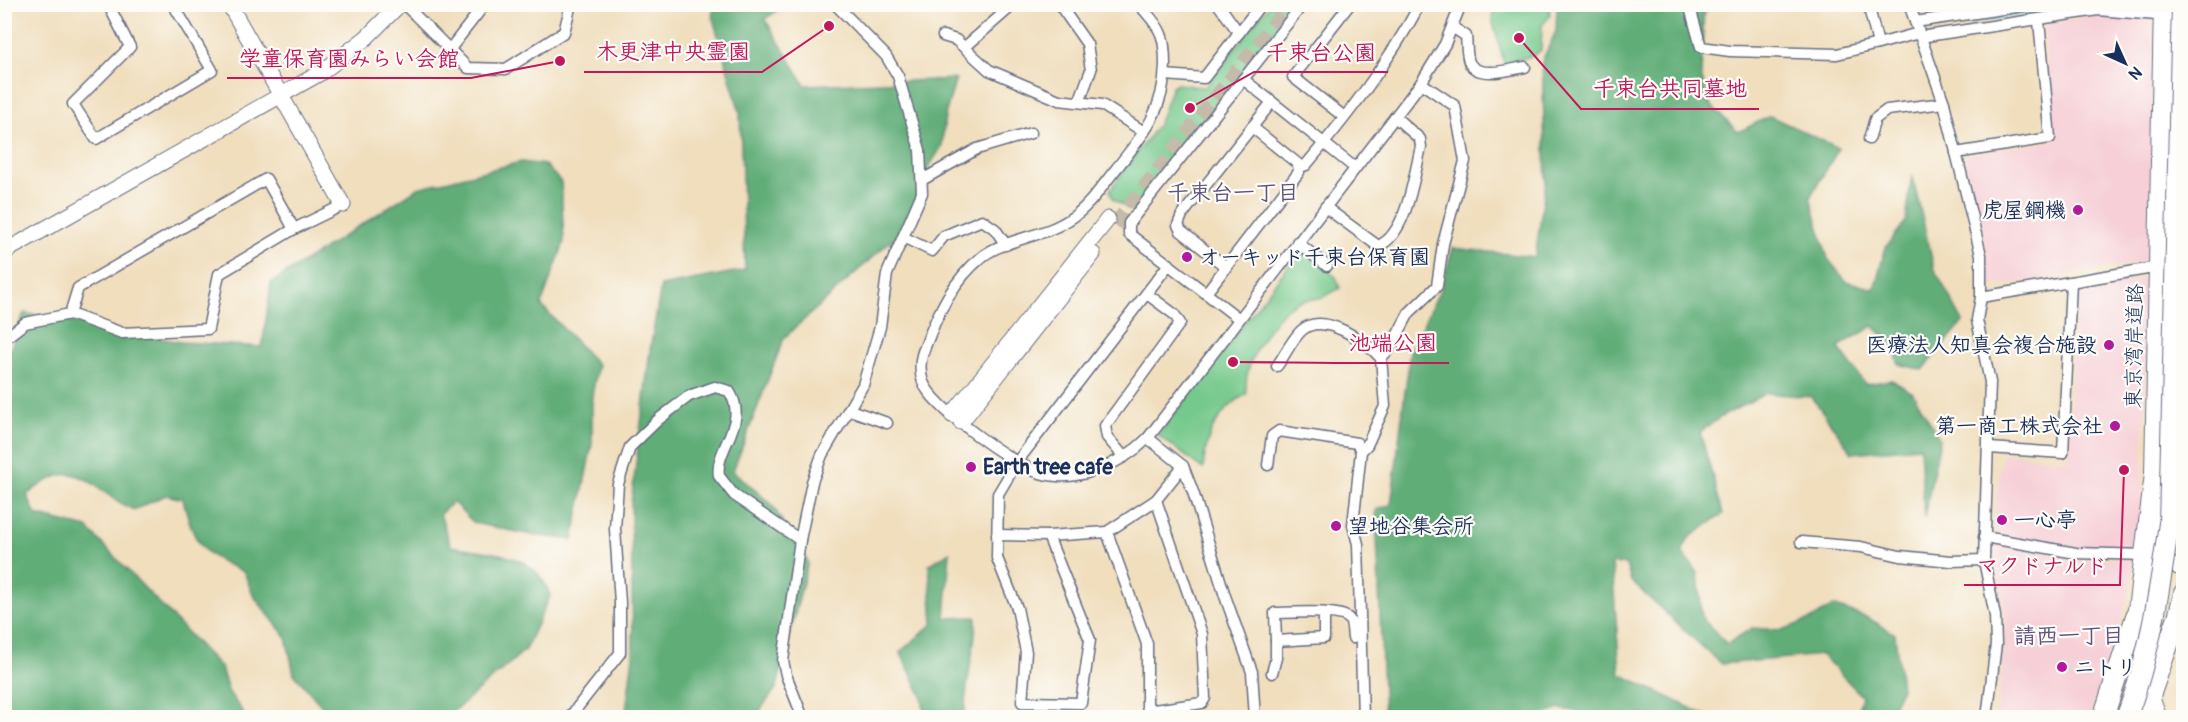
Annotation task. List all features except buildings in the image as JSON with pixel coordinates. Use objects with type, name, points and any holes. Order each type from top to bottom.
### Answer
[{"type":"highway","name":"東京湾岸道路","points":[[2126,717],[2143,664],[2152,620],[2166,543],[2172,476],[2182,4]]},
{"type":"highway","name":"東京湾岸道路","points":[[2103,717],[2138,609],[2155,474],[2159,267],[2171,13]]},
{"type":"highway","points":[[2152,620],[2169,590],[2184,507]]},
{"type":"highway","points":[[2142,717],[2179,614],[2184,593]]},
{"type":"street","points":[[108,4],[130,47],[73,104],[96,139],[212,70],[173,4]]},
{"type":"street","points":[[4,339],[25,323],[70,314],[122,333],[208,329],[219,274],[294,229],[344,205],[229,4]]},
{"type":"street","points":[[4,252],[322,72],[366,38],[400,4]]},
{"type":"street","points":[[404,4],[468,68],[506,69],[564,32],[571,4]]},
{"type":"street","points":[[450,50],[485,4]]},
{"type":"street","points":[[802,717],[783,661],[800,540],[815,473],[822,455],[850,410],[870,366],[880,327],[887,274],[920,201],[922,180],[920,150],[898,76],[886,56],[835,4]]},
{"type":"street","points":[[965,48],[1014,4]]},
{"type":"street","points":[[1059,4],[1087,44],[1091,70],[1079,102]]},
{"type":"street","points":[[1139,4],[1160,32],[1165,53],[1165,75],[1155,117],[1090,201],[1072,218],[1037,237],[1006,245],[986,254],[955,284],[924,349],[921,366],[923,383],[932,398],[956,419],[1017,462],[1040,473],[1070,475],[1097,470],[1124,457],[1148,438],[1238,318],[1421,84],[1452,27],[1461,4]]},
{"type":"street","points":[[1218,4],[1239,33]]},
{"type":"street","points":[[1165,75],[1204,78],[1261,4]]},
{"type":"street","points":[[1238,318],[1129,234],[1129,223],[1303,4]]},
{"type":"street","points":[[1343,117],[1293,77],[1350,4]]},
{"type":"street","points":[[1206,293],[1404,35],[1420,4]]},
{"type":"street","points":[[1689,4],[1701,47],[1730,51],[1837,54],[1878,44],[1969,9],[2036,4]]},
{"type":"street","points":[[1868,4],[1878,44]]},
{"type":"street","points":[[1909,4],[1944,103],[1981,255],[1982,297],[1977,320],[1990,382],[1984,560],[1995,615],[1996,644],[1987,717]]},
{"type":"street","points":[[1918,30],[2039,21],[2098,10],[2171,13]]},
{"type":"street","points":[[1956,153],[2050,138],[2039,21]]},
{"type":"street","points":[[1452,27],[1466,36],[1469,63],[1474,69],[1497,71],[1525,67]]},
{"type":"street","points":[[943,36],[956,40],[989,70],[1059,100],[1110,108],[1144,132]]},
{"type":"street","points":[[1243,79],[1355,168]]},
{"type":"street","points":[[1381,358],[1390,347],[1409,313],[1437,286],[1443,244],[1465,161],[1455,106],[1421,84]]},
{"type":"street","points":[[1227,267],[1180,231],[1178,225],[1182,215],[1272,102]]},
{"type":"street","points":[[1869,139],[1875,119],[1887,110],[1944,103]]},
{"type":"street","points":[[1325,207],[1378,246],[1385,244],[1400,227],[1421,147],[1420,139],[1395,117]]},
{"type":"street","points":[[1252,127],[1300,168]]},
{"type":"street","points":[[922,180],[977,148],[1032,133]]},
{"type":"street","points":[[70,314],[78,288],[266,179],[294,229]]},
{"type":"street","points":[[903,237],[932,251],[944,236],[982,220],[995,229],[1006,245]]},
{"type":"street","points":[[956,419],[1112,222]]},
{"type":"street","points":[[1297,242],[1327,266]]},
{"type":"street","points":[[1048,536],[1090,640],[1081,703],[1022,702],[1026,652],[1017,608],[997,558],[998,494],[1017,462],[1169,264]]},
{"type":"street","points":[[1982,297],[2159,267]]},
{"type":"street","points":[[1989,448],[2063,453],[2071,282]]},
{"type":"street","points":[[1124,457],[1107,437],[1105,426],[1180,323],[1174,314],[1147,294]]},
{"type":"street","points":[[1277,366],[1302,330],[1316,325],[1340,329],[1366,342],[1381,358],[1385,406],[1367,445],[1361,450]]},
{"type":"street","points":[[569,717],[620,653],[620,603],[615,540],[618,484],[630,447],[659,418],[698,392],[715,387],[729,391],[735,403],[735,420],[719,465],[718,476],[734,495],[800,540]]},
{"type":"street","points":[[850,410],[887,423]]},
{"type":"street","points":[[1269,465],[1272,436],[1279,431],[1357,443],[1361,450],[1353,525],[1358,544],[1359,658],[1363,717]]},
{"type":"street","points":[[1148,438],[1183,466],[1252,672],[1255,717]]},
{"type":"street","points":[[997,535],[1048,536],[1107,532],[1156,500],[1183,466]]},
{"type":"street","points":[[1107,532],[1147,644],[1147,706],[1154,710],[1202,703],[1205,698],[1202,634],[1156,500]]},
{"type":"street","points":[[1984,537],[2076,553],[2146,555],[2167,565],[2184,569]]},
{"type":"street","points":[[1801,542],[1861,547],[1900,556],[1951,561],[1984,560]]},
{"type":"street","points":[[1272,673],[1276,658],[1275,613],[1341,614],[1348,618],[1359,658]]},
{"type":"street","points":[[1276,641],[1324,638],[1324,614]]},
{"type":"street","points":[[2121,663],[2151,695],[2159,717]]},
{"type":"shaded area","points":[[2099,14],[2148,19],[2154,26],[2150,255],[2145,262],[1990,286],[1987,252],[1964,161],[1968,154],[2054,141],[2044,25]]},
{"type":"shaded area","points":[[2142,279],[2149,284],[2140,543],[2134,548],[2086,549],[1997,534],[1993,529],[2002,456],[2007,453],[2068,461],[2076,291],[2081,287]]},
{"type":"shaded area","points":[[1998,545],[2080,559],[2131,558],[2135,564],[2121,622],[2090,717],[1997,717],[2006,622],[1993,549]]},
{"type":"green space","points":[[715,5],[785,5],[765,19],[805,85],[956,79],[945,115],[942,146],[927,170],[909,224],[784,338],[733,471],[772,505],[808,562],[777,687],[755,717],[625,718],[633,656],[631,504],[650,350],[661,286],[745,270],[740,113],[712,15]]},
{"type":"green space","points":[[1269,5],[1295,5],[1134,209],[1130,210],[1113,199],[1110,190],[1159,123],[1172,86],[1176,84],[1205,87]]},
{"type":"green space","points":[[1495,5],[1549,5],[1550,16],[1542,25],[1541,50],[1533,56],[1504,63],[1492,19]]},
{"type":"green space","points":[[1557,5],[1704,5],[1701,75],[1710,104],[1738,132],[1770,116],[1839,148],[1810,197],[1828,259],[1846,281],[1874,289],[1886,247],[1906,221],[1912,174],[1934,268],[1963,322],[1923,370],[1899,364],[1891,343],[1873,326],[1838,347],[1865,384],[1892,380],[1913,393],[1940,440],[1924,518],[1920,447],[1852,453],[1812,397],[1766,393],[1721,417],[1700,432],[1723,514],[1689,538],[1682,552],[1698,573],[1702,618],[1727,644],[1752,628],[1782,630],[1812,619],[1833,606],[1868,618],[1895,634],[1901,689],[1888,717],[1856,717],[1862,696],[1822,655],[1721,664],[1631,581],[1626,565],[1612,563],[1620,674],[1709,717],[1615,717],[1560,709],[1535,718],[1384,717],[1376,510],[1391,505],[1410,351],[1441,288],[1453,248],[1535,257],[1546,181],[1542,61],[1556,31]]},
{"type":"green space","points":[[521,162],[545,165],[561,182],[564,243],[541,305],[598,365],[592,395],[592,444],[573,540],[532,535],[474,523],[453,502],[440,514],[451,546],[511,557],[534,570],[543,581],[550,596],[525,650],[447,717],[331,717],[294,674],[286,637],[253,595],[244,572],[229,566],[201,546],[191,527],[183,499],[166,495],[134,510],[83,478],[72,474],[60,475],[27,495],[36,515],[87,528],[221,668],[228,691],[246,717],[5,717],[4,365],[24,313],[181,342],[262,347],[271,283],[418,188]]},
{"type":"green space","points":[[1299,252],[1304,252],[1336,277],[1340,288],[1324,297],[1295,303],[1275,321],[1253,357],[1246,382],[1247,393],[1227,408],[1214,425],[1204,456],[1203,469],[1158,435]]},
{"type":"green space","points":[[950,552],[945,618],[976,617],[965,717],[925,717],[922,696],[900,652],[933,624],[929,565]]},
{"type":"waterway","points":[[1922,28],[2096,5],[2120,6]]},
{"type":"tunnel","points":[[1115,225],[1290,4]]},
{"type":"place","name":"木更津中央霊園","points":[[829,26]]},
{"type":"place","name":"千束台共同墓地","points":[[1519,38]]},
{"type":"place","name":"学童保育園みらい会館","points":[[560,61]]},
{"type":"place","name":"千束台公園","points":[[1190,108]]},
{"type":"place","name":"虎屋鋼機","points":[[2078,210]]},
{"type":"place","name":"オーキッド千束台保育園","points":[[1187,257]]},
{"type":"place","name":"医療法人知真会複合施設","points":[[2109,345]]},
{"type":"place","name":"池端公園","points":[[1233,362]]},
{"type":"place","name":"第一商工株式会社","points":[[2115,426]]},
{"type":"place","name":"Earth tree cafe","points":[[971,467]]},
{"type":"place","name":"マクドナルド","points":[[2124,470]]},
{"type":"place","name":"一心亭","points":[[2002,520]]},
{"type":"place","name":"望地谷集会所","points":[[1336,526]]},
{"type":"place","name":"ニトリ","points":[[2062,667]]},
{"type":"district","name":"千束台一丁目","points":[[1233,192]]},
{"type":"district","name":"請西一丁目","points":[[2069,635]]}]
